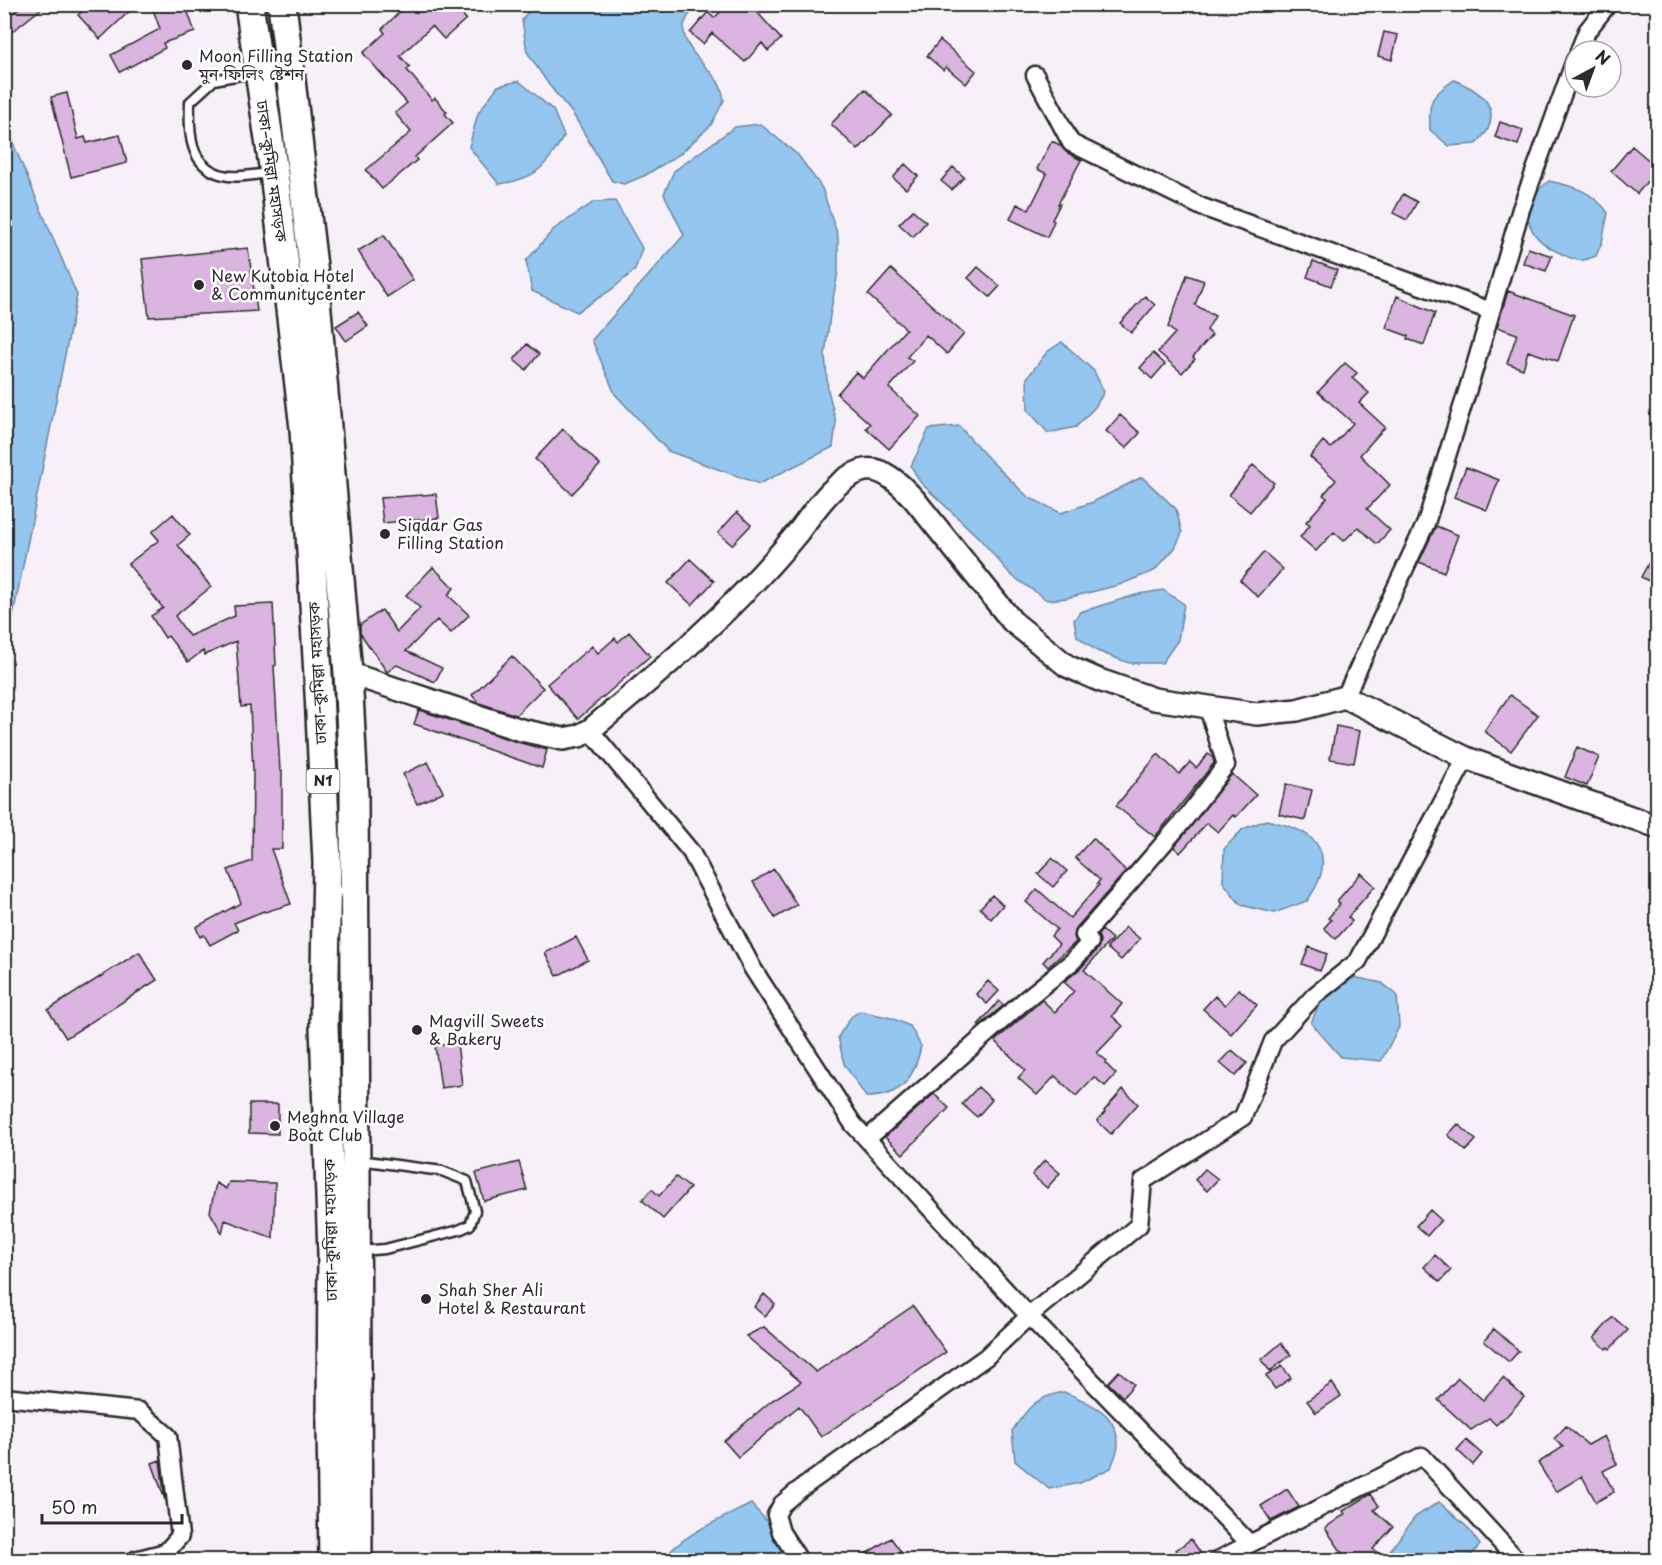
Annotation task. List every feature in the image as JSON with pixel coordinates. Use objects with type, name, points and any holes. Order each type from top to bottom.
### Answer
[{"type":"highway","name":"ঢাকা–কুমিল্লা মহাসড়ক","points":[[249,4],[274,173],[304,428],[327,863],[324,1026],[332,1253],[333,1560]]},
{"type":"highway","name":"ঢাকা–কুমিল্লা মহাসড়ক","points":[[282,4],[314,275],[348,673],[354,793],[358,1560]]},
{"type":"street","points":[[1584,39],[1587,31],[1608,4]]},
{"type":"street","points":[[1035,75],[1071,142],[1202,207],[1491,311]]},
{"type":"street","points":[[1345,697],[1426,523],[1521,209],[1563,93]]},
{"type":"street","points":[[348,673],[521,730],[563,739],[579,736],[590,730],[657,675],[753,584],[834,489],[862,470],[875,470],[899,484],[914,499],[1012,621],[1067,666],[1154,699],[1257,714],[1297,710],[1345,697],[1466,758],[1658,827]]},
{"type":"street","points":[[867,1139],[1025,999],[1073,961],[1090,942],[1084,935],[1184,820],[1226,765],[1208,708]]},
{"type":"street","points":[[590,730],[691,852],[753,969],[853,1124],[1029,1316],[1250,1543]]},
{"type":"street","points":[[799,1560],[782,1532],[776,1515],[782,1504],[986,1357],[1029,1316],[1139,1225],[1143,1181],[1243,1117],[1273,1041],[1315,995],[1358,961],[1466,758]]},
{"type":"street","points":[[4,1396],[139,1411],[168,1436],[180,1536],[166,1552],[135,1560]]},
{"type":"street","points":[[1218,1560],[1422,1456],[1517,1560]]},
{"type":"lane","points":[[259,71],[214,80],[190,102],[191,146],[204,167],[225,176],[274,173]]},
{"type":"lane","points":[[356,1160],[442,1171],[467,1181],[475,1211],[470,1225],[459,1230],[385,1249],[358,1252]]},
{"type":"water","points":[[533,5],[694,5],[684,26],[686,41],[718,82],[724,100],[711,125],[680,154],[644,176],[624,184],[612,181],[573,114],[549,85],[527,52],[522,20]]},
{"type":"water","points":[[1454,80],[1483,97],[1491,111],[1488,129],[1476,144],[1449,146],[1430,130],[1432,100]]},
{"type":"water","points":[[519,81],[553,110],[564,136],[539,170],[523,179],[499,184],[469,147],[478,113],[498,86]]},
{"type":"water","points":[[5,111],[15,148],[77,295],[5,656]]},
{"type":"water","points":[[760,124],[798,155],[822,188],[838,236],[838,272],[825,355],[828,390],[836,422],[833,447],[759,484],[668,451],[615,394],[592,340],[684,235],[664,194],[674,171],[735,127]]},
{"type":"water","points":[[1549,181],[1582,191],[1596,199],[1608,213],[1602,242],[1596,256],[1582,260],[1571,258],[1548,247],[1532,230],[1528,210],[1539,190]]},
{"type":"water","points":[[615,201],[642,248],[635,270],[611,290],[577,312],[532,291],[526,261],[554,229],[594,202]]},
{"type":"water","points":[[1062,342],[1094,371],[1104,392],[1095,407],[1076,427],[1048,433],[1028,410],[1027,378],[1047,352]]},
{"type":"water","points":[[959,426],[1028,497],[1061,513],[1093,502],[1142,477],[1176,509],[1182,533],[1175,548],[1154,571],[1119,585],[1067,598],[1047,600],[1011,575],[980,539],[920,482],[911,466],[929,429]]},
{"type":"water","points":[[1163,590],[1184,604],[1178,640],[1162,663],[1129,663],[1097,651],[1077,636],[1074,620],[1080,612],[1139,594]]},
{"type":"water","points":[[1266,820],[1301,831],[1310,837],[1322,854],[1319,880],[1307,901],[1274,913],[1241,905],[1223,882],[1224,849],[1243,829]]},
{"type":"water","points":[[1343,975],[1382,983],[1397,995],[1399,1027],[1381,1061],[1341,1057],[1311,1023],[1324,992]]},
{"type":"water","points":[[860,1011],[891,1018],[910,1026],[921,1046],[910,1077],[897,1090],[888,1094],[866,1097],[844,1064],[838,1037],[851,1017]]},
{"type":"water","points":[[1064,1392],[1092,1405],[1107,1417],[1113,1424],[1118,1448],[1111,1468],[1080,1483],[1049,1489],[1015,1461],[1012,1431],[1039,1400]]},
{"type":"water","points":[[1439,1502],[1467,1527],[1480,1545],[1467,1560],[1383,1560],[1415,1517]]},
{"type":"water","points":[[751,1504],[774,1529],[784,1547],[780,1560],[663,1560],[671,1550],[692,1534]]},
{"type":"building","points":[[24,4],[47,4],[4,38],[4,20]]},
{"type":"building","points":[[89,4],[137,4],[100,39],[78,15]]},
{"type":"building","points":[[151,4],[185,4],[195,32],[163,43],[165,48],[120,72],[111,55],[160,29]]},
{"type":"building","points":[[408,4],[453,4],[466,19],[444,39],[432,26],[400,56],[410,67],[407,70],[432,100],[435,98],[453,123],[415,157],[417,160],[382,189],[366,170],[411,132],[395,113],[407,103],[363,53],[385,33],[382,29]]},
{"type":"building","points":[[729,4],[750,4],[781,39],[768,51],[762,43],[745,62],[712,33],[703,44],[690,33],[708,12],[714,18]]},
{"type":"building","points":[[1384,32],[1398,35],[1392,60],[1378,56]]},
{"type":"building","points":[[940,40],[976,71],[966,84],[946,67],[943,70],[927,56]]},
{"type":"building","points":[[865,89],[892,115],[858,150],[831,124]]},
{"type":"building","points":[[67,93],[78,139],[85,137],[87,143],[120,135],[127,163],[71,177],[51,97]]},
{"type":"building","points":[[1500,122],[1523,130],[1518,145],[1495,137]]},
{"type":"building","points":[[1052,141],[1081,160],[1058,204],[1060,204],[1047,237],[1010,219],[1017,204],[1029,210],[1047,174],[1037,169]]},
{"type":"building","points":[[1632,146],[1658,168],[1637,194],[1611,171]]},
{"type":"building","points":[[905,164],[918,176],[906,189],[893,178]]},
{"type":"building","points":[[953,167],[964,177],[952,190],[941,181]]},
{"type":"building","points":[[1403,194],[1417,202],[1407,220],[1393,213]]},
{"type":"building","points":[[913,210],[926,222],[913,237],[899,224]]},
{"type":"building","points":[[384,235],[413,280],[387,297],[358,251]]},
{"type":"building","name":"New Kutobia Hotel & Communitycenter","points":[[248,248],[257,311],[149,317],[142,259]]},
{"type":"building","points":[[1528,248],[1552,256],[1546,271],[1523,263]]},
{"type":"building","points":[[1313,261],[1337,270],[1331,286],[1307,277]]},
{"type":"building","points":[[978,267],[1000,286],[990,297],[968,278]]},
{"type":"building","points":[[891,269],[964,334],[947,354],[926,335],[907,357],[913,361],[889,388],[920,416],[889,449],[866,428],[870,424],[837,394],[856,372],[863,378],[906,329],[868,295]]},
{"type":"building","points":[[1187,275],[1204,281],[1195,305],[1215,316],[1207,330],[1212,335],[1182,373],[1158,352],[1175,333],[1168,327]]},
{"type":"building","points":[[1508,291],[1574,315],[1558,361],[1528,351],[1523,369],[1507,363],[1517,334],[1497,327]]},
{"type":"building","points":[[1145,296],[1155,305],[1131,333],[1120,323]]},
{"type":"building","points":[[1397,296],[1435,313],[1424,345],[1386,328]]},
{"type":"building","points":[[358,312],[368,326],[346,341],[336,326]]},
{"type":"building","points":[[527,344],[539,354],[526,370],[514,360]]},
{"type":"building","points":[[1153,353],[1165,364],[1152,379],[1140,368]]},
{"type":"building","points":[[1345,363],[1357,373],[1352,378],[1369,393],[1359,403],[1385,427],[1360,455],[1390,485],[1367,509],[1390,530],[1377,544],[1358,527],[1344,541],[1334,532],[1316,551],[1300,537],[1310,525],[1306,522],[1327,498],[1323,495],[1336,480],[1310,457],[1323,441],[1331,448],[1353,423],[1318,392]]},
{"type":"building","points":[[1120,415],[1140,433],[1126,448],[1106,431]]},
{"type":"building","points":[[563,429],[600,465],[572,494],[535,459]]},
{"type":"building","points":[[1253,465],[1274,483],[1250,512],[1229,495]]},
{"type":"building","points":[[1466,467],[1499,480],[1487,510],[1454,497]]},
{"type":"building","points":[[436,494],[439,518],[383,523],[380,498]]},
{"type":"building","points":[[737,512],[751,525],[732,545],[718,533]]},
{"type":"building","points":[[173,514],[190,535],[178,545],[211,587],[175,616],[189,636],[235,616],[234,606],[273,604],[276,665],[274,666],[280,771],[282,771],[282,849],[271,849],[291,904],[264,911],[234,923],[238,930],[210,945],[204,935],[200,937],[196,927],[241,903],[228,870],[252,861],[253,771],[250,706],[241,707],[236,641],[205,655],[203,651],[188,662],[168,636],[165,638],[151,616],[163,608],[128,564],[159,540],[152,532]]},
{"type":"building","points":[[1436,526],[1458,535],[1444,572],[1419,562]]},
{"type":"building","points":[[1658,546],[1658,586],[1641,577]]},
{"type":"building","points":[[1264,552],[1283,569],[1258,597],[1240,580]]},
{"type":"building","points":[[690,559],[714,581],[692,605],[668,583]]},
{"type":"building","points":[[433,567],[454,588],[448,595],[469,615],[451,633],[437,620],[406,651],[442,668],[435,682],[397,665],[387,672],[360,633],[360,625],[382,610],[397,632],[420,608],[406,595]]},
{"type":"building","points":[[629,632],[650,656],[578,719],[547,684],[592,646],[598,653],[615,638],[618,642]]},
{"type":"building","points":[[512,656],[543,688],[516,715],[479,703],[472,695]]},
{"type":"building","points":[[1510,695],[1538,715],[1511,751],[1484,731]]},
{"type":"building","points":[[419,710],[547,750],[542,768],[414,724]]},
{"type":"building","points":[[1336,726],[1360,731],[1354,763],[1330,759]]},
{"type":"building","points":[[1577,747],[1599,757],[1587,786],[1565,777]]},
{"type":"building","points":[[1158,754],[1179,774],[1190,762],[1196,768],[1208,754],[1213,758],[1214,763],[1155,837],[1116,806]]},
{"type":"building","points":[[428,762],[443,792],[417,804],[403,774]]},
{"type":"building","points":[[1232,774],[1256,795],[1236,817],[1233,815],[1218,832],[1207,823],[1180,853],[1174,847]]},
{"type":"building","points":[[1286,784],[1312,790],[1305,820],[1279,814]]},
{"type":"building","points":[[1093,838],[1126,871],[1076,928],[1074,937],[1076,942],[1048,967],[1043,962],[1059,944],[1051,936],[1057,929],[1026,902],[1037,889],[1070,918],[1099,885],[1097,884],[1100,880],[1075,858]]},
{"type":"building","points":[[1052,858],[1067,871],[1053,887],[1038,874]]},
{"type":"building","points":[[774,869],[797,905],[775,918],[753,882]]},
{"type":"building","points":[[1361,873],[1375,886],[1348,917],[1352,921],[1336,939],[1324,928],[1331,920],[1328,918],[1340,904],[1337,901]]},
{"type":"building","points":[[992,895],[1003,905],[991,919],[980,908]]},
{"type":"building","points":[[1126,927],[1140,939],[1121,960],[1107,948]]},
{"type":"building","points":[[1102,930],[1112,939],[1084,970],[1122,1004],[1112,1016],[1123,1026],[1097,1053],[1107,1061],[1105,1063],[1116,1074],[1105,1086],[1094,1077],[1076,1096],[1055,1076],[1037,1095],[1018,1078],[1025,1070],[995,1041],[1042,1000],[1055,1012],[1074,991],[1064,982],[1098,949],[1100,940],[1098,935]]},
{"type":"building","points":[[576,937],[588,960],[557,976],[545,953]]},
{"type":"building","points":[[1309,947],[1327,954],[1320,971],[1302,964]]},
{"type":"building","points":[[139,952],[157,980],[66,1038],[48,1010]]},
{"type":"building","points":[[988,981],[999,991],[987,1004],[976,994]]},
{"type":"building","points":[[1239,989],[1257,1005],[1231,1034],[1203,1009],[1215,996],[1225,1005]]},
{"type":"building","points":[[999,1001],[1004,1005],[979,1026],[978,1025]]},
{"type":"building","points":[[457,1043],[462,1085],[441,1088],[435,1046]]},
{"type":"building","points":[[1232,1050],[1247,1063],[1235,1076],[1220,1063]]},
{"type":"building","points":[[978,1087],[992,1100],[977,1117],[962,1104]]},
{"type":"building","points":[[1123,1089],[1138,1104],[1111,1134],[1097,1121]]},
{"type":"building","points":[[934,1094],[949,1108],[903,1154],[885,1137]]},
{"type":"building","points":[[249,1104],[278,1104],[278,1134],[249,1133]]},
{"type":"building","points":[[1458,1124],[1476,1140],[1466,1151],[1448,1135]]},
{"type":"building","points":[[1045,1160],[1060,1173],[1047,1188],[1032,1175]]},
{"type":"building","points":[[519,1162],[527,1190],[484,1201],[476,1173]]},
{"type":"building","points":[[1205,1169],[1218,1179],[1207,1191],[1195,1180]]},
{"type":"building","points":[[676,1177],[690,1188],[663,1219],[642,1200],[652,1189],[659,1196]]},
{"type":"building","points":[[229,1182],[275,1183],[273,1238],[225,1220],[222,1233],[210,1212],[216,1183],[226,1189]]},
{"type":"building","points":[[1430,1210],[1441,1220],[1427,1236],[1416,1226]]},
{"type":"building","points":[[1435,1255],[1451,1270],[1440,1282],[1424,1267]]},
{"type":"building","points":[[764,1294],[775,1304],[765,1317],[754,1307]]},
{"type":"building","points":[[913,1306],[946,1352],[821,1437],[799,1406],[738,1457],[724,1441],[771,1401],[801,1382],[746,1336],[764,1327],[816,1372]]},
{"type":"building","points":[[1613,1317],[1628,1330],[1610,1349],[1608,1347],[1606,1349],[1594,1338]]},
{"type":"building","points":[[1494,1329],[1519,1351],[1509,1362],[1484,1341]]},
{"type":"building","points":[[1281,1343],[1291,1355],[1270,1371],[1261,1360]]},
{"type":"building","points":[[1282,1366],[1291,1378],[1275,1389],[1266,1376]]},
{"type":"building","points":[[1119,1371],[1134,1384],[1123,1397],[1108,1383]]},
{"type":"building","points":[[1458,1378],[1483,1400],[1503,1378],[1524,1397],[1496,1425],[1489,1418],[1471,1430],[1438,1400]]},
{"type":"building","points":[[1332,1383],[1341,1396],[1316,1413],[1307,1401]]},
{"type":"building","points":[[1566,1426],[1588,1445],[1604,1436],[1617,1464],[1603,1471],[1614,1492],[1596,1502],[1582,1476],[1556,1492],[1538,1463],[1563,1447],[1554,1439]]},
{"type":"building","points":[[1466,1440],[1482,1454],[1473,1465],[1457,1450]]},
{"type":"building","points":[[160,1460],[165,1500],[152,1463]]},
{"type":"building","points":[[1287,1489],[1299,1507],[1271,1521],[1261,1506]]},
{"type":"building","points":[[1371,1494],[1379,1506],[1374,1510],[1393,1527],[1373,1549],[1386,1560],[1347,1560],[1325,1528],[1345,1514],[1343,1511]]},
{"type":"building","points":[[891,1538],[901,1552],[887,1560],[856,1560]]},
{"type":"building","points":[[1191,1539],[1202,1555],[1194,1560],[1183,1560],[1176,1550]]},
{"type":"place","name":"Moon Filling Station মুন ফিলিং ষ্টেশন","points":[[187,65]]},
{"type":"place","name":"New Kutobia Hotel & Communitycenter","points":[[199,285]]},
{"type":"place","name":"Siqdar Gas Filling Station","points":[[385,534]]},
{"type":"place","name":"Magvill Sweets & Bakery","points":[[417,1030]]},
{"type":"place","name":"Meghna Village Boat Club","points":[[275,1126]]},
{"type":"place","name":"Shah Sher Ali Hotel & Restaurant","points":[[426,1299]]}]
